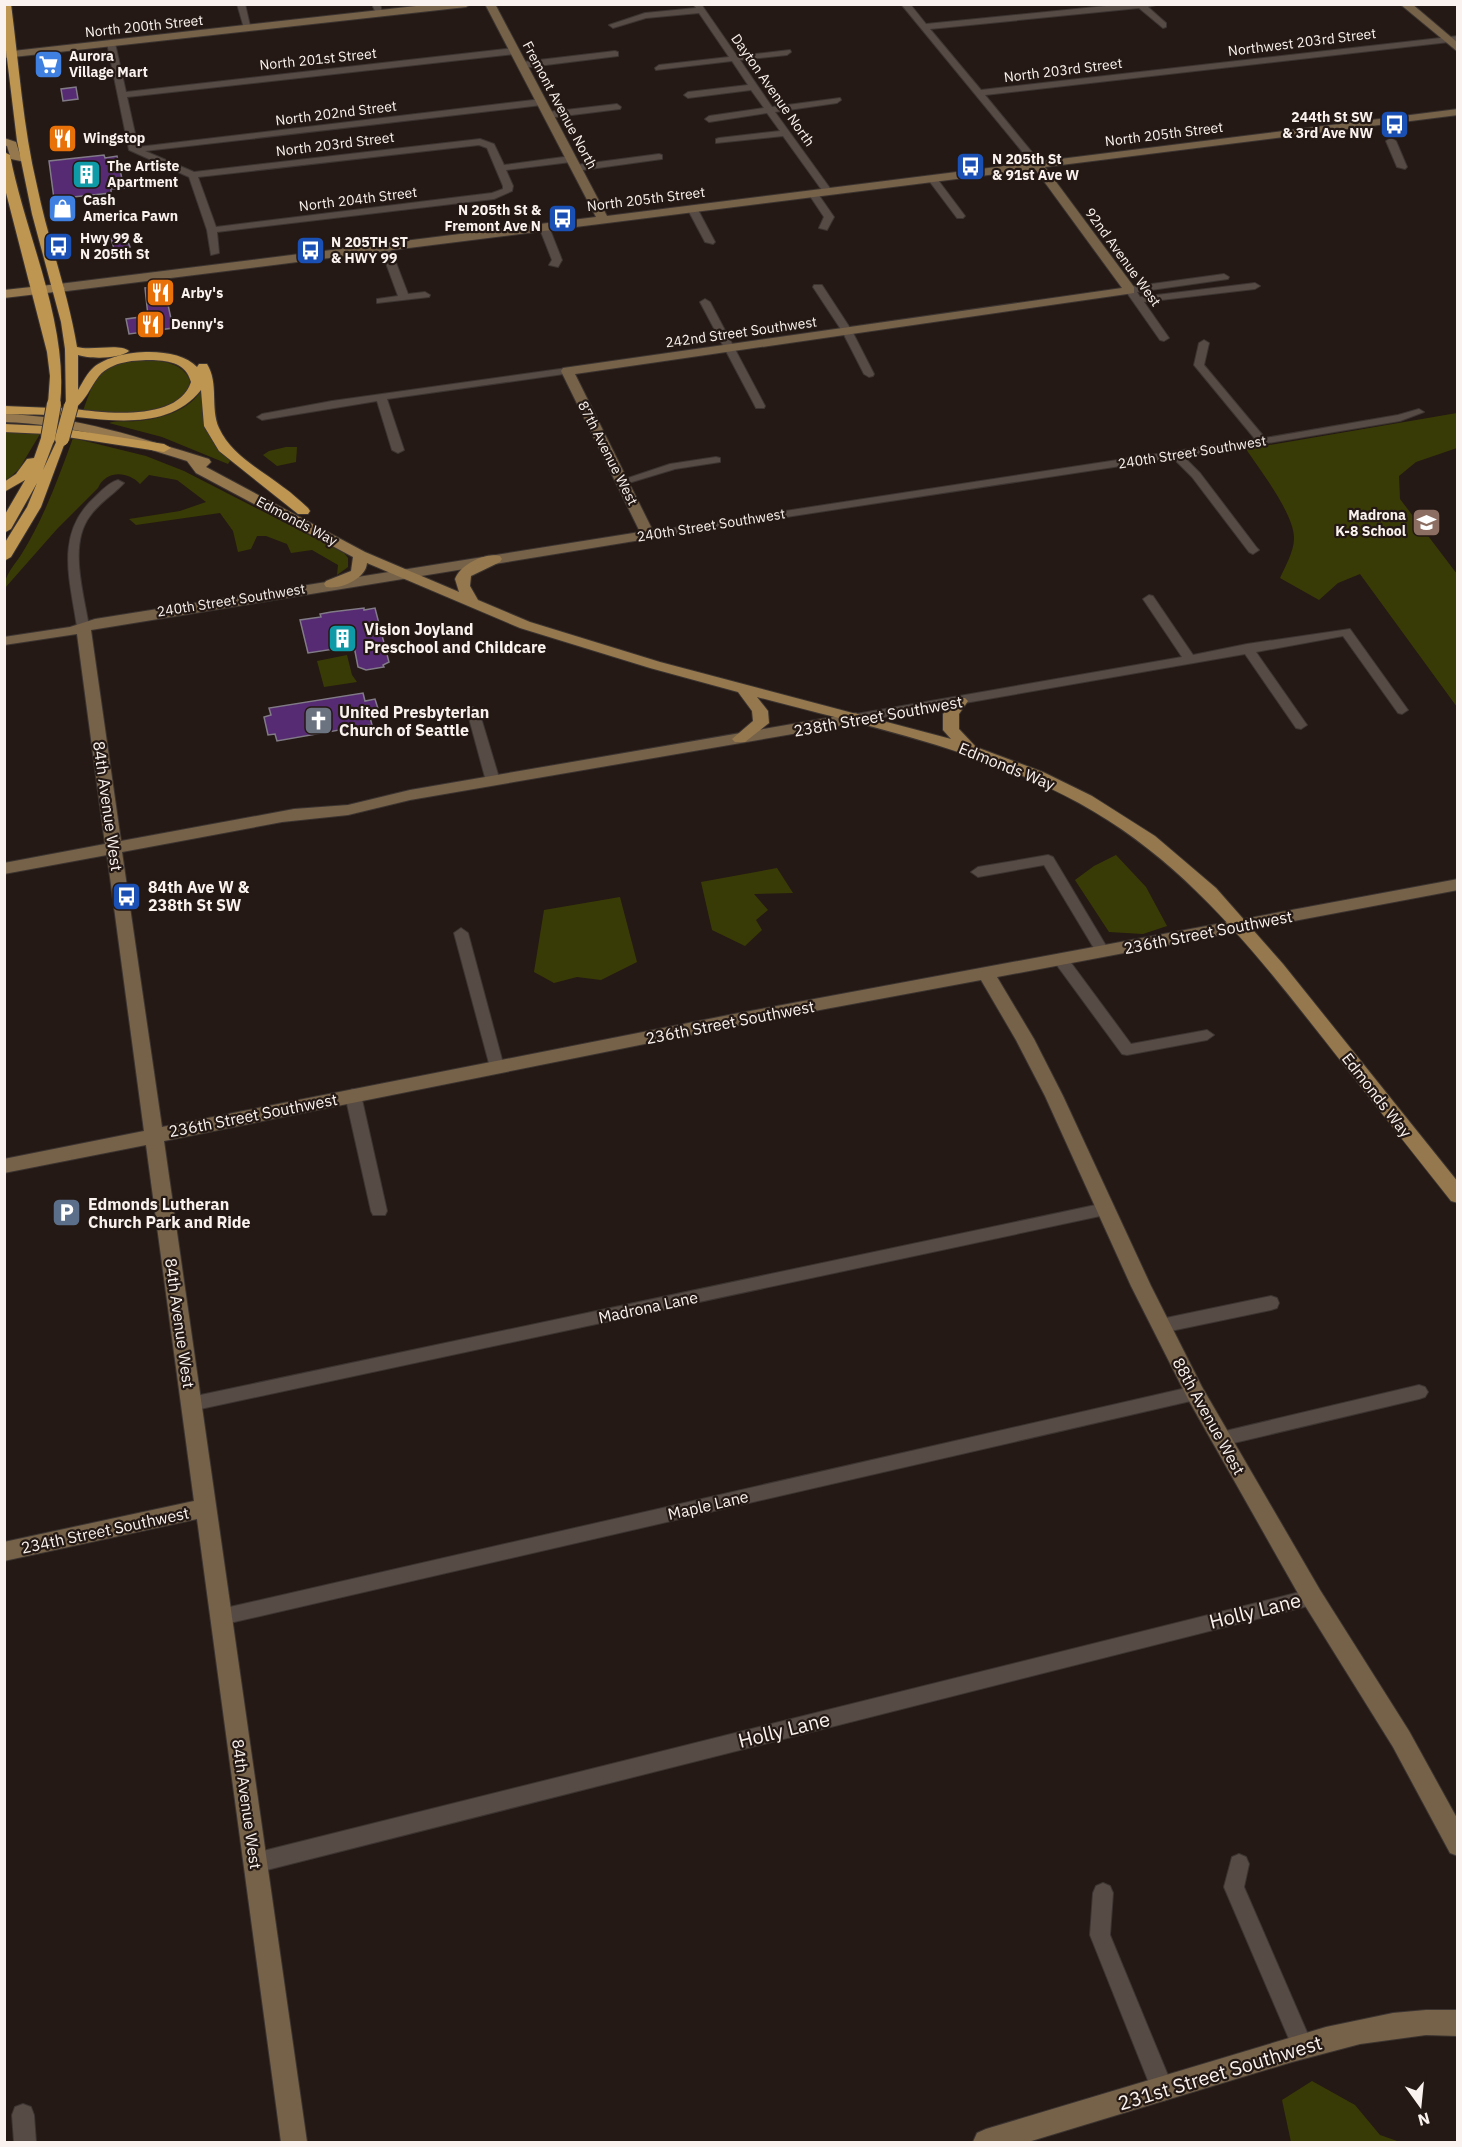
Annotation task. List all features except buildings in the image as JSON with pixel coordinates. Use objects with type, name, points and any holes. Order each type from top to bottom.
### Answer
[{"type":"highway","points":[[4,530],[71,406],[74,380],[72,349],[57,276],[31,189],[8,55],[6,4]]},
{"type":"highway","points":[[4,154],[9,185],[57,364],[54,404],[55,439],[34,507],[4,557]]},
{"type":"highway","points":[[72,349],[87,354],[157,349],[172,351],[194,360],[202,367],[206,375],[211,426],[219,442],[237,461],[278,489],[303,511]]},
{"type":"highway","points":[[4,410],[139,417],[167,410],[186,399],[198,379],[189,365],[176,359],[147,356],[121,358],[91,375],[79,400],[71,406]]},
{"type":"highway","points":[[4,428],[46,430],[164,448]]},
{"type":"highway","points":[[4,488],[21,477],[55,439]]},
{"type":"main road","points":[[4,141],[12,144],[15,157],[26,161]]},
{"type":"main road","name":"North 205th Street","points":[[4,294],[59,288]]},
{"type":"main road","name":"Edmonds Way","points":[[4,418],[41,420],[98,429],[207,463],[303,511],[371,549],[406,572]]},
{"type":"main road","name":"Edmonds Way","points":[[193,460],[201,470],[360,555],[406,572],[474,605],[550,633],[742,688],[971,749],[1037,776],[1108,814],[1149,840],[1190,873],[1240,925],[1458,1196]]},
{"type":"main road","points":[[331,584],[356,574],[360,568],[360,555]]},
{"type":"main road","points":[[474,605],[463,589],[461,582],[463,576],[475,566],[495,559]]},
{"type":"main road","points":[[740,739],[761,723],[760,711],[742,688]]},
{"type":"main road","points":[[960,701],[951,714],[951,730],[971,749]]},
{"type":"street","points":[[241,4],[248,28]]},
{"type":"street","name":"North 200th Street","points":[[8,55],[248,28],[378,9],[466,4]]},
{"type":"street","name":"Fremont Avenue North","points":[[490,4],[603,219]]},
{"type":"street","points":[[905,4],[1037,164]]},
{"type":"street","points":[[1035,4],[1045,15]]},
{"type":"street","points":[[923,27],[1156,4]]},
{"type":"street","points":[[1406,5],[1458,49]]},
{"type":"street","points":[[1142,6],[1163,26]]},
{"type":"street","points":[[613,24],[700,7]]},
{"type":"street","name":"Dayton Avenue North","points":[[700,7],[827,191]]},
{"type":"street","name":"Northwest 203rd Street","points":[[1150,73],[1458,38]]},
{"type":"street","points":[[111,43],[134,150],[193,175],[212,230],[214,253]]},
{"type":"street","name":"North 201st Street","points":[[123,95],[515,51]]},
{"type":"street","points":[[659,68],[787,52]]},
{"type":"street","points":[[522,65],[615,54]]},
{"type":"street","name":"North 203rd Street","points":[[978,93],[1150,73]]},
{"type":"street","points":[[688,95],[754,87]]},
{"type":"street","points":[[709,119],[837,100]]},
{"type":"street","name":"North 202nd Street","points":[[134,150],[542,102]]},
{"type":"street","points":[[548,115],[616,107]]},
{"type":"street","name":"North 205th Street","points":[[59,288],[1458,112]]},
{"type":"street","points":[[718,141],[786,134]]},
{"type":"street","points":[[1391,141],[1402,166]]},
{"type":"street","name":"North 203rd Street","points":[[193,175],[480,142],[491,146],[501,168]]},
{"type":"street","points":[[501,168],[659,158]]},
{"type":"street","name":"92nd Avenue West","points":[[1037,164],[1164,338]]},
{"type":"street","name":"North 204th Street","points":[[212,230],[494,196],[507,191],[508,186],[501,168]]},
{"type":"street","points":[[932,178],[960,216]]},
{"type":"street","points":[[813,193],[829,217],[824,228]]},
{"type":"street","points":[[692,208],[710,242]]},
{"type":"street","points":[[544,227],[557,260],[554,265]]},
{"type":"street","points":[[385,247],[404,298]]},
{"type":"street","name":"242nd Street Southwest","points":[[1133,295],[1224,277]]},
{"type":"street","name":"242nd Street Southwest","points":[[262,417],[381,397],[847,331],[1133,295],[1255,286]]},
{"type":"street","points":[[818,287],[847,331],[869,374]]},
{"type":"street","points":[[381,301],[425,295]]},
{"type":"street","points":[[705,302],[760,406]]},
{"type":"street","points":[[1204,343],[1199,365],[1262,441]]},
{"type":"street","name":"87th Avenue West","points":[[567,371],[648,535]]},
{"type":"street","points":[[381,397],[398,450]]},
{"type":"street","name":"240th Street Southwest","points":[[4,641],[73,631],[95,623],[331,584],[1176,455],[1400,418],[1419,412]]},
{"type":"street","points":[[1176,455],[1196,475],[1253,550]]},
{"type":"street","points":[[622,482],[674,466],[716,460]]},
{"type":"street","name":"84th Avenue West","points":[[118,483],[95,503],[80,523],[75,536],[74,551],[294,2142]]},
{"type":"street","points":[[1149,598],[1189,658]]},
{"type":"street","name":"238th Street Southwest","points":[[4,869],[284,817],[348,810],[410,795],[1346,632],[1402,710]]},
{"type":"street","points":[[1247,648],[1301,725]]},
{"type":"street","points":[[473,711],[493,781]]},
{"type":"street","points":[[978,872],[1048,860],[1103,952]]},
{"type":"street","name":"236th Street Southwest","points":[[4,1166],[497,1067],[1458,884]]},
{"type":"street","points":[[461,933],[497,1067]]},
{"type":"street","points":[[1061,960],[1127,1050],[1207,1035]]},
{"type":"street","name":"88th Avenue West","points":[[986,973],[1025,1039],[1195,1393],[1312,1597],[1401,1739],[1458,1845]]},
{"type":"street","points":[[353,1095],[379,1210]]},
{"type":"street","name":"Madrona Lane","points":[[191,1404],[1105,1209]]},
{"type":"street","points":[[1161,1326],[1271,1303]]},
{"type":"street","points":[[1221,1439],[1419,1392]]},
{"type":"street","name":"Maple Lane","points":[[220,1617],[1195,1393]]},
{"type":"street","name":"234th Street Southwest","points":[[4,1552],[205,1508]]},
{"type":"street","name":"Holly Lane","points":[[255,1863],[1312,1597]]},
{"type":"street","points":[[1239,1864],[1234,1887],[1302,2046]]},
{"type":"street","points":[[1103,1893],[1100,1935],[1163,2090]]},
{"type":"street","name":"231st Street Southwest","points":[[986,2142],[1302,2046],[1383,2028],[1427,2023],[1458,2023]]},
{"type":"street","points":[[23,2115],[25,2142]]},
{"type":"shaded area","points":[[139,360],[161,361],[182,369],[190,381],[184,394],[174,403],[161,409],[145,412],[83,411],[91,389],[101,374],[115,365]]},
{"type":"shaded area","points":[[202,389],[220,450],[230,461],[228,464],[162,437],[109,423],[165,416],[190,403]]},
{"type":"shaded area","points":[[1457,413],[1457,448],[1416,462],[1399,476],[1400,499],[1457,574],[1457,707],[1360,574],[1338,583],[1319,600],[1280,578],[1293,549],[1293,529],[1276,493],[1246,449]]},
{"type":"shaded area","points":[[4,430],[40,434],[19,469],[4,483]]},
{"type":"shaded area","points":[[73,438],[146,456],[184,471],[344,553],[348,558],[348,567],[337,575],[338,565],[312,550],[291,553],[287,544],[266,536],[257,536],[251,549],[238,552],[233,531],[220,513],[136,525],[129,519],[180,511],[206,502],[177,480],[149,475],[140,484],[130,477],[118,474],[102,482],[5,588],[8,575],[44,513]]},
{"type":"shaded area","points":[[297,447],[296,462],[277,466],[263,455],[269,451]]},
{"type":"shaded area","points":[[347,655],[352,675],[357,682],[324,687],[317,661]]},
{"type":"shaded area","points":[[1116,855],[1146,887],[1167,926],[1143,934],[1109,932],[1075,880],[1094,866]]},
{"type":"shaded area","points":[[777,868],[793,893],[754,894],[768,910],[756,920],[762,930],[745,946],[712,930],[701,882]]},
{"type":"shaded area","points":[[620,897],[637,962],[601,980],[577,977],[554,983],[534,972],[544,910]]},
{"type":"shaded area","points":[[1312,2081],[1355,2105],[1380,2135],[1400,2142],[1291,2142],[1282,2100]]},
{"type":"place","name":"Aurora Village Mart","points":[[48,64]]},
{"type":"place","name":"244th St SW & 3rd Ave NW","points":[[1394,125]]},
{"type":"place","name":"Wingstop","points":[[62,138]]},
{"type":"place","name":"N 205th St & 91st Ave W","points":[[971,167]]},
{"type":"place","name":"The Artiste Apartment","points":[[86,174]]},
{"type":"place","name":"Cash America Pawn","points":[[62,208]]},
{"type":"place","name":"N 205th St & Fremont Ave N","points":[[562,218]]},
{"type":"place","name":"Hwy 99 & N 205th St","points":[[59,246]]},
{"type":"place","name":"N 205TH ST & HWY 99","points":[[310,250]]},
{"type":"place","name":"Arby's","points":[[160,293]]},
{"type":"place","name":"Denny's","points":[[150,324]]},
{"type":"place","name":"Madrona K-8 School","points":[[1427,523]]},
{"type":"place","name":"Vision Joyland Preschool and Childcare","points":[[343,638]]},
{"type":"place","name":"United Presbyterian Church of Seattle","points":[[318,721]]},
{"type":"place","name":"84th Ave W & 238th St SW","points":[[127,896]]},
{"type":"place","name":"Edmonds Lutheran Church Park and Ride","points":[[67,1213]]}]
